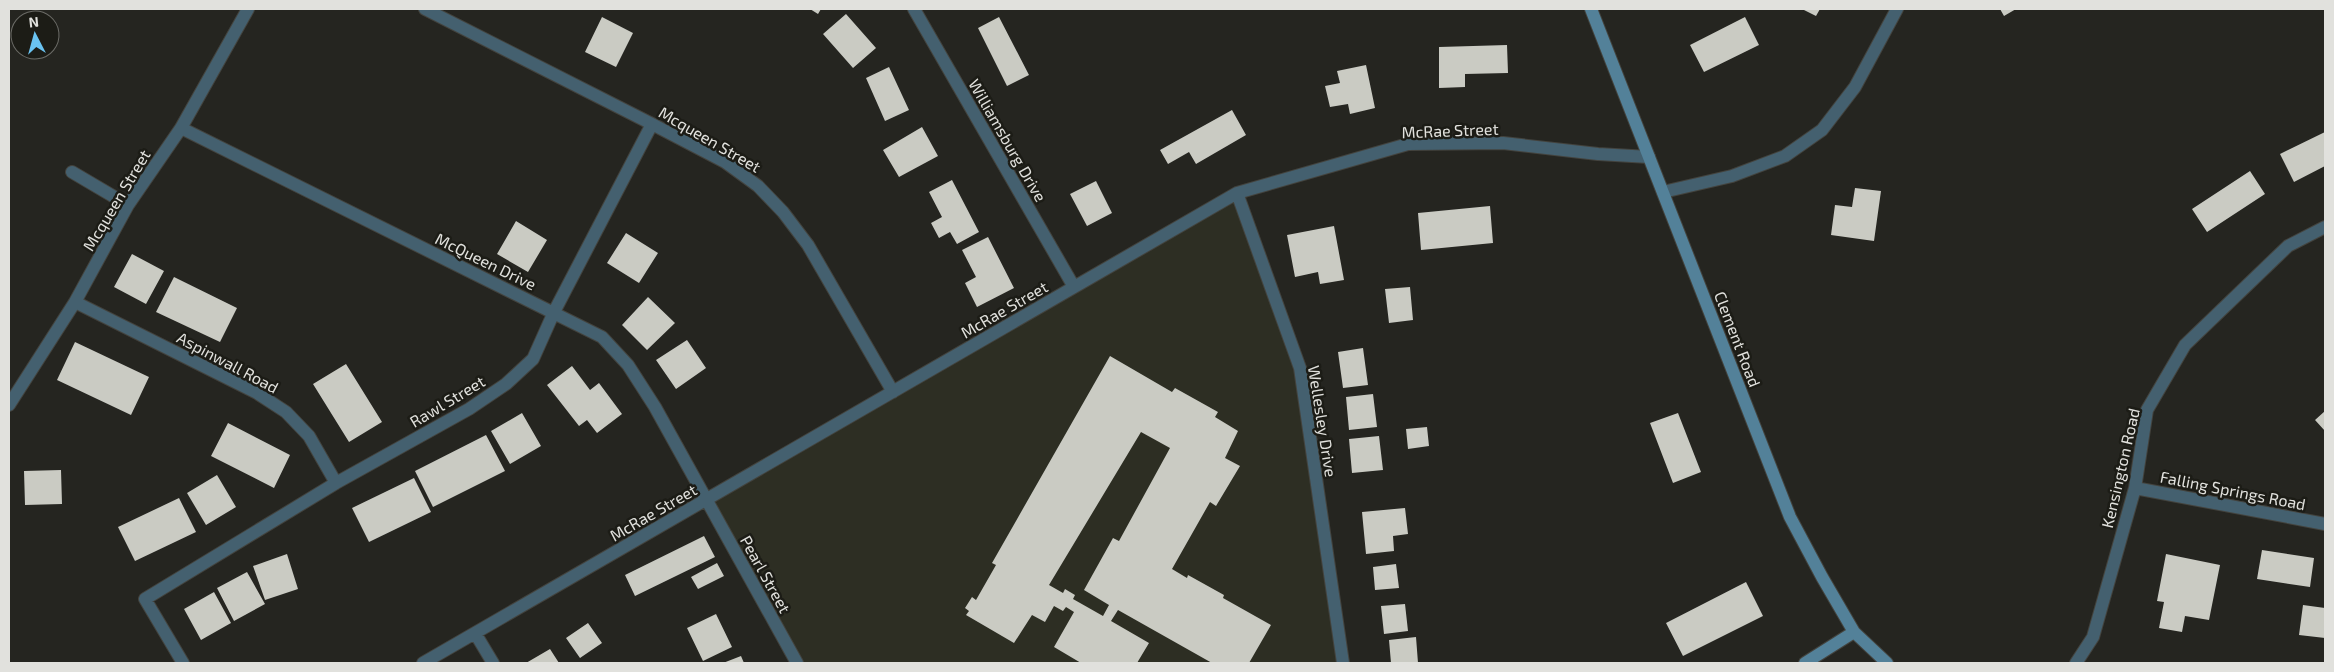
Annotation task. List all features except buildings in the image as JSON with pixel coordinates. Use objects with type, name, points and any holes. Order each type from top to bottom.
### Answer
[{"type":"street","name":"Mcqueen Street","points":[[9,406],[75,302],[128,205],[180,128],[248,9]]},
{"type":"street","name":"Mcqueen Street","points":[[425,9],[725,162],[758,186],[783,212],[808,245],[893,392]]},
{"type":"street","name":"Williamsburg Drive","points":[[914,9],[1074,288]]},
{"type":"street","name":"Clement Road","points":[[1591,9],[1790,517],[1854,632],[1887,663]]},
{"type":"street","points":[[1663,192],[1732,176],[1785,156],[1822,130],[1855,87],[1897,9]]},
{"type":"street","name":"Rawl Street","points":[[183,663],[145,599],[336,483],[469,409],[506,384],[533,359],[554,312],[652,124]]},
{"type":"street","name":"McQueen Drive","points":[[180,128],[602,337],[628,365],[655,407],[706,500]]},
{"type":"street","name":"McRae Street","points":[[423,663],[1237,193],[1408,144],[1503,143],[1598,154],[1649,157]]},
{"type":"street","points":[[72,172],[128,205]]},
{"type":"street","name":"Wellesley Drive","points":[[1237,193],[1300,368],[1343,663]]},
{"type":"street","name":"Kensington Road","points":[[2076,663],[2093,637],[2135,488],[2147,410],[2185,345],[2288,246],[2325,227]]},
{"type":"street","name":"Aspinwall Road","points":[[75,302],[257,393],[286,412],[309,436],[336,483]]},
{"type":"street","name":"Falling Springs Road","points":[[2135,488],[2325,524]]},
{"type":"street","name":"Pearl Street","points":[[706,500],[797,663]]},
{"type":"street","points":[[1805,663],[1854,632]]},
{"type":"street","points":[[475,633],[493,663]]},
{"type":"shaded area","points":[[1237,193],[1300,368],[1343,663],[797,663],[707,500]]}]
